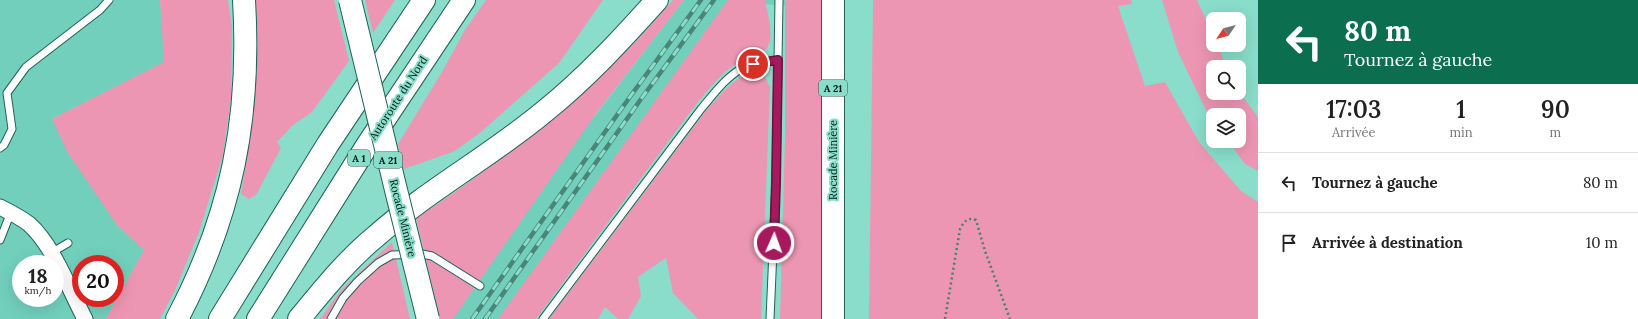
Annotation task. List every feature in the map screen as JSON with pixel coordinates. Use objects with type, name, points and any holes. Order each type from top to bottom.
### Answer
[{"type":"highway","points":[[177,319],[198,277],[213,240],[235,163],[246,84],[244,0]]},
{"type":"highway","name":"Rocade Minière","points":[[350,0],[428,319]]},
{"type":"highway","points":[[220,319],[328,144],[424,0]]},
{"type":"highway","name":"Autoroute du Nord","points":[[258,319],[368,144],[464,0]]},
{"type":"highway","points":[[299,319],[327,284],[375,236],[416,205],[509,140],[546,111],[603,58],[656,0]]},
{"type":"highway","name":"Rocade Minière","points":[[833,0],[833,319]]},
{"type":"street","points":[[6,210],[29,225],[42,239],[51,253],[85,319]]},
{"type":"lane","points":[[0,148],[4,145],[12,129],[7,93],[26,67],[100,10],[109,0]]},
{"type":"lane","points":[[770,319],[776,182],[779,0]]},
{"type":"lane","points":[[543,319],[701,109],[732,75],[753,64],[778,60]]},
{"type":"lane","points":[[0,240],[6,210]]},
{"type":"lane","points":[[51,253],[68,243]]},
{"type":"lane","points":[[331,319],[343,298],[358,281],[378,263],[392,255],[422,254],[432,256],[480,286]]},
{"type":"path","points":[[946,319],[960,229],[966,220],[971,218],[976,220],[985,251],[1010,319]]},
{"type":"shaded area","points":[[0,0],[160,0],[165,62],[52,119],[117,225],[144,250],[124,286],[124,255],[72,255],[72,307],[113,307],[106,319],[0,319]]},
{"type":"shaded area","points":[[160,0],[228,0],[232,27],[231,97],[223,155],[199,232],[176,288],[160,319],[106,319],[113,307],[124,307],[124,286],[144,250],[117,225],[68,153],[52,119],[164,62]]},
{"type":"shaded area","points":[[255,0],[334,0],[349,61],[312,112],[293,125],[277,142],[281,148],[256,195],[249,199],[241,194],[249,145],[257,73],[257,24]]},
{"type":"shaded area","points":[[365,0],[395,0],[373,33]]},
{"type":"shaded area","points":[[486,0],[603,0],[559,63],[481,132],[455,151],[404,169],[398,144],[442,72],[465,30]]},
{"type":"shaded area","points":[[673,0],[684,0],[595,115],[453,319],[440,319],[416,218],[520,145],[585,91],[645,32]]},
{"type":"shaded area","points":[[684,0],[785,0],[785,6],[765,4],[526,319],[440,319],[433,290],[446,264],[595,116]]},
{"type":"shaded area","points":[[728,0],[765,0],[770,23],[770,39],[768,46],[757,57],[741,61],[725,72],[694,107],[536,319],[498,319]]},
{"type":"shaded area","points":[[785,0],[823,0],[822,319],[780,319],[785,135]]},
{"type":"shaded area","points":[[873,0],[1131,0],[1132,4],[1118,6],[1145,86],[1165,82],[1199,142],[1241,191],[1258,202],[1258,319],[869,319]]},
{"type":"shaded area","points":[[1162,0],[1197,0],[1206,20],[1206,52],[1220,52],[1224,60],[1206,60],[1206,100],[1245,100],[1258,117],[1258,171],[1245,164],[1233,148],[1246,148],[1246,108],[1206,108],[1206,110],[1178,52]]},
{"type":"shaded area","points":[[754,70],[764,75],[770,87],[761,319],[698,319],[673,293],[666,258],[638,277],[641,296],[628,319],[618,319],[605,307],[598,319],[549,319],[705,112],[733,83],[746,73]]},
{"type":"shaded area","points":[[392,242],[410,319],[320,319],[341,290]]},
{"type":"railway","points":[[472,319],[632,94],[701,0]]},
{"type":"railway","points":[[485,319],[641,99],[714,0]]},
{"type":"route","points":[[753,64],[778,60],[774,243]]}]
